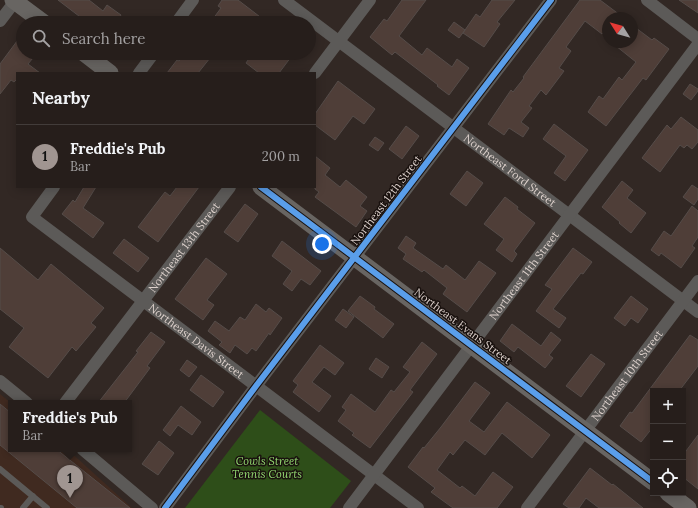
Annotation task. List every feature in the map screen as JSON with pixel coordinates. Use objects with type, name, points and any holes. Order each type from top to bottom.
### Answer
[{"type":"street","points":[[0,21],[15,0],[35,16]]},
{"type":"street","points":[[181,16],[193,0]]},
{"type":"street","name":"Northeast Ford Street","points":[[284,0],[305,16]]},
{"type":"street","points":[[316,72],[370,0]]},
{"type":"street","name":"Northeast 12th Street","points":[[165,508],[256,386],[551,0]]},
{"type":"street","points":[[647,0],[698,39]]},
{"type":"street","name":"Northeast Ford Street","points":[[316,24],[698,312]]},
{"type":"street","name":"Northeast 11th Street","points":[[350,508],[698,44]]},
{"type":"street","points":[[93,60],[109,72]]},
{"type":"street","points":[[140,72],[149,60]]},
{"type":"street","name":"Northeast Davis Street","points":[[53,188],[32,217],[418,508]]},
{"type":"street","name":"Northeast 13th Street","points":[[68,400],[229,188]]},
{"type":"street","name":"Northeast Evans Street","points":[[262,188],[650,480]]},
{"type":"street","name":"Northeast 10th Street","points":[[527,508],[698,281]]},
{"type":"street","points":[[0,381],[23,400]]},
{"type":"street","points":[[86,452],[152,508]]},
{"type":"street","points":[[672,496],[688,508]]},
{"type":"lane","points":[[0,469],[47,508]]},
{"type":"lane","points":[[23,508],[33,496]]},
{"type":"shaded area","points":[[0,394],[8,401],[8,452],[70,452],[132,508],[0,508]]},
{"type":"green space","name":"Cowls Street Tennis Courts","points":[[260,410],[351,481],[330,508],[185,508]]},
{"type":"building","points":[[58,0],[89,0],[103,11],[107,5],[121,15],[120,16],[79,16]]},
{"type":"building","points":[[222,0],[238,0],[259,16],[215,16],[221,8],[218,6]]},
{"type":"building","points":[[402,0],[426,0],[399,36],[422,55],[427,48],[452,67],[457,59],[469,68],[449,95],[395,52],[392,55],[370,37],[384,19],[387,21]]},
{"type":"building","points":[[492,0],[515,0],[497,22],[500,24],[484,47],[463,33],[476,14],[480,17]]},
{"type":"building","points":[[580,0],[600,0],[616,12],[602,12],[602,34],[585,21],[566,47],[571,51],[559,68],[564,71],[546,95],[541,90],[529,106],[532,108],[521,122],[529,128],[523,137],[509,128],[504,135],[488,124],[511,90],[513,92],[524,78],[523,77]]},
{"type":"building","points":[[679,0],[698,0],[698,13]]},
{"type":"building","points":[[454,22],[465,30],[459,38],[448,30]]},
{"type":"building","points":[[638,30],[652,40],[654,38],[669,49],[646,80],[643,78],[606,126],[588,112],[599,96],[603,99],[619,77],[622,80],[636,62],[618,48],[638,48]]},
{"type":"building","points":[[16,42],[16,60],[31,60],[28,64],[39,72],[16,72],[16,80],[14,82],[11,80],[0,94],[0,64]]},
{"type":"building","points":[[177,60],[208,60],[199,72],[168,72]]},
{"type":"building","points":[[248,60],[289,60],[280,72],[258,72],[246,63]]},
{"type":"building","points":[[338,81],[375,109],[364,124],[353,116],[335,140],[316,126],[316,113]]},
{"type":"building","points":[[690,84],[698,89],[691,100],[683,94]]},
{"type":"building","points":[[681,117],[698,130],[698,142],[692,149],[687,145],[684,148],[680,145],[660,172],[642,158],[667,125],[671,129]]},
{"type":"building","points":[[554,124],[588,150],[565,181],[554,173],[566,156],[543,139]]},
{"type":"building","points":[[406,126],[419,136],[402,159],[389,149]]},
{"type":"building","points":[[375,137],[384,143],[378,151],[369,145]]},
{"type":"building","points":[[316,157],[330,168],[325,175],[340,187],[346,180],[367,197],[360,206],[367,211],[356,227],[315,197],[319,192],[315,189]]},
{"type":"building","points":[[467,171],[483,183],[466,206],[450,194]]},
{"type":"building","points":[[622,181],[633,190],[627,198],[646,213],[631,233],[602,207]]},
{"type":"building","points":[[692,185],[698,189],[698,199],[694,205],[683,197]]},
{"type":"building","points":[[83,188],[95,188],[83,208],[104,223],[93,238],[62,214],[73,200],[75,202]]},
{"type":"building","points":[[176,188],[198,188],[158,242],[138,227],[165,192],[170,196]]},
{"type":"building","points":[[505,197],[518,207],[517,209],[535,223],[514,251],[517,254],[512,262],[496,250],[504,239],[484,224]]},
{"type":"building","points":[[245,204],[258,214],[238,242],[224,232]]},
{"type":"building","points":[[692,206],[698,211],[698,237],[692,246],[695,248],[681,268],[661,253],[659,256],[651,250],[664,231],[671,236]]},
{"type":"building","points":[[406,236],[416,243],[413,248],[443,269],[446,265],[465,280],[479,261],[496,273],[467,312],[443,294],[447,288],[424,270],[422,272],[403,259],[406,254],[398,248]]},
{"type":"building","points":[[124,239],[149,258],[138,272],[113,253]]},
{"type":"building","points":[[282,241],[321,271],[310,285],[301,279],[292,291],[283,284],[292,271],[272,256]]},
{"type":"building","points":[[0,248],[38,280],[51,264],[104,308],[91,323],[96,327],[76,351],[72,347],[48,378],[9,347],[24,328],[0,309]]},
{"type":"building","points":[[573,248],[592,262],[583,274],[581,273],[553,309],[566,318],[559,328],[536,311],[552,289],[545,285]]},
{"type":"building","points":[[206,258],[227,274],[207,300],[214,305],[203,320],[175,299]]},
{"type":"building","points":[[360,296],[394,324],[383,338],[348,311]]},
{"type":"building","points":[[631,296],[648,309],[638,323],[631,318],[625,326],[614,318]]},
{"type":"building","points":[[256,304],[266,312],[269,308],[282,318],[256,351],[252,348],[247,354],[235,345],[230,353],[219,345],[222,342],[208,331],[215,321],[229,331],[240,317],[245,320]]},
{"type":"building","points":[[343,309],[354,317],[346,328],[335,320]]},
{"type":"building","points":[[512,324],[541,346],[551,332],[561,340],[549,355],[553,358],[545,368],[518,347],[514,352],[500,341]]},
{"type":"building","points":[[151,332],[165,342],[147,366],[150,368],[126,400],[100,400],[138,352],[136,351]]},
{"type":"building","points":[[690,335],[698,340],[698,366],[681,388],[651,388]]},
{"type":"building","points":[[422,342],[437,354],[410,390],[413,392],[370,448],[352,435],[354,433],[338,421],[346,410],[342,407],[351,394],[375,412],[391,390],[394,392],[410,372],[403,367]]},
{"type":"building","points":[[320,345],[344,363],[335,375],[324,367],[312,382],[331,396],[319,412],[293,392],[298,385],[293,381]]},
{"type":"building","points":[[591,354],[605,364],[581,397],[566,386]]},
{"type":"building","points":[[376,358],[389,367],[382,378],[369,369]]},
{"type":"building","points":[[187,360],[197,367],[189,377],[180,370]]},
{"type":"building","points":[[201,375],[224,392],[213,407],[190,390]]},
{"type":"building","points":[[475,382],[490,393],[469,421],[484,432],[507,402],[550,435],[532,458],[502,433],[485,455],[465,440],[453,455],[450,452],[437,470],[460,488],[462,486],[475,496],[493,472],[513,487],[497,508],[453,508],[431,492],[435,488],[408,467]]},
{"type":"building","points":[[650,389],[650,431],[641,442],[620,426],[630,412],[632,413]]},
{"type":"building","points":[[0,404],[8,411],[8,452],[0,445]]},
{"type":"building","points":[[181,406],[201,422],[192,435],[178,425],[170,436],[163,430]]},
{"type":"building","points":[[698,435],[698,489],[686,479],[686,451]]},
{"type":"building","points":[[159,441],[174,453],[158,475],[142,464]]},
{"type":"building","points":[[9,452],[60,452],[130,508],[77,508]]},
{"type":"building","points":[[590,468],[643,508],[599,508],[586,498],[579,508],[569,508],[563,504]]},
{"type":"cycle path","points":[[165,508],[256,386],[551,0]]},
{"type":"cycle path","points":[[262,188],[650,480]]},
{"type":"place","name":"Freddie's Pub","points":[[70,498]]}]
